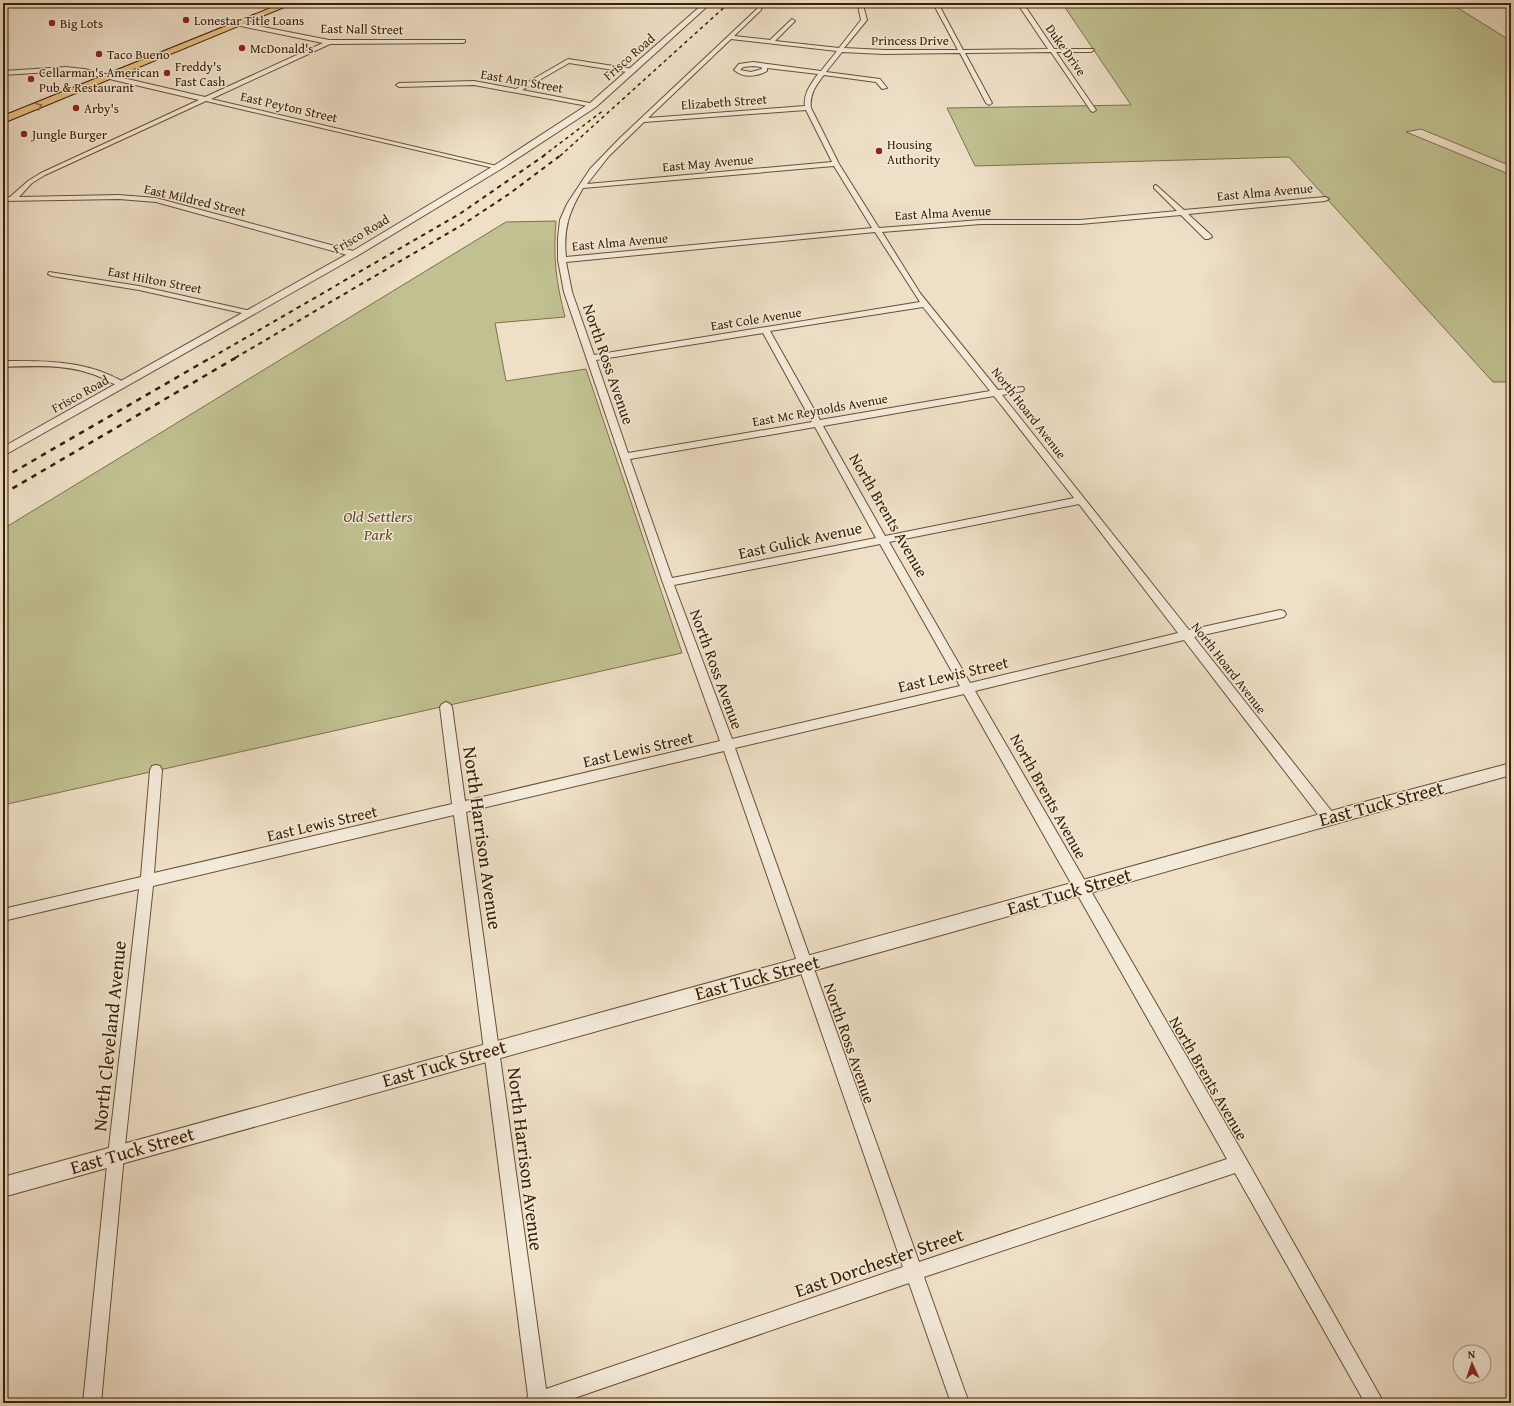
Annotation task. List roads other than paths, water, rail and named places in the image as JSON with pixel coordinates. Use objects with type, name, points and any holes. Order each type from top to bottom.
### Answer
[{"type":"main road","points":[[3,112],[273,3]]},
{"type":"main road","points":[[3,120],[290,3]]},
{"type":"street","name":"Frisco Road","points":[[3,452],[354,254],[498,167],[593,105],[708,3]]},
{"type":"street","points":[[724,3],[963,3]]},
{"type":"street","points":[[936,3],[989,103]]},
{"type":"street","name":"Duke Drive","points":[[1020,3],[1093,110]]},
{"type":"street","name":"North Ross Avenue","points":[[760,4],[759,9],[624,137],[582,186],[572,201],[564,219],[561,238],[562,260],[568,292],[624,457],[668,583],[728,745],[960,1403]]},
{"type":"street","points":[[808,108],[807,101],[810,91],[864,20],[860,4]]},
{"type":"street","points":[[771,42],[792,21]]},
{"type":"street","name":"East Nall Street","points":[[238,24],[329,42],[463,41]]},
{"type":"street","name":"Princess Drive","points":[[729,37],[841,50],[884,52],[1091,50]]},
{"type":"street","points":[[12,199],[30,182],[43,174],[329,42]]},
{"type":"street","points":[[518,90],[568,61],[633,71]]},
{"type":"street","points":[[764,66],[878,80],[882,83],[884,88]]},
{"type":"street","name":"East Peyton Street","points":[[3,73],[66,69],[98,74],[498,167]]},
{"type":"street","name":"East Ann Street","points":[[398,85],[474,83],[593,105]]},
{"type":"street","name":"Elizabeth Street","points":[[642,120],[808,108]]},
{"type":"street","name":"North Hoard Avenue","points":[[808,108],[836,164],[917,294],[997,393],[1328,817]]},
{"type":"street","name":"East May Avenue","points":[[582,186],[836,164]]},
{"type":"street","points":[[1156,187],[1208,237]]},
{"type":"street","name":"East Mildred Street","points":[[3,199],[119,197],[156,200],[354,254]]},
{"type":"street","name":"East Alma Avenue","points":[[562,260],[877,230],[981,222],[1080,222],[1325,199]]},
{"type":"street","name":"East Hilton Street","points":[[52,274],[139,288],[251,313]]},
{"type":"street","name":"East Cole Avenue","points":[[590,358],[766,331],[925,304]]},
{"type":"street","name":"North Brents Avenue","points":[[766,331],[882,539],[969,688],[1081,888],[1375,1403]]},
{"type":"street","points":[[3,364],[44,364],[72,367],[92,371],[123,385]]},
{"type":"street","name":"East Mc Reynolds Avenue","points":[[624,457],[1020,389]]},
{"type":"street","name":"East Gulick Avenue","points":[[668,583],[1081,500]]},
{"type":"street","name":"East Lewis Street","points":[[3,915],[1280,614]]},
{"type":"street","name":"North Harrison Avenue","points":[[446,707],[492,1050],[536,1402]]},
{"type":"street","name":"East Tuck Street","points":[[3,1187],[492,1050],[1081,888],[1328,817],[1511,768]]},
{"type":"street","name":"North Cleveland Avenue","points":[[92,1403],[116,1155],[147,882],[156,770]]},
{"type":"street","name":"East Dorchester Street","points":[[536,1402],[914,1272],[1239,1163]]},
{"type":"railway","points":[[560,156],[729,3]]},
{"type":"railway","points":[[543,156],[604,110]]},
{"type":"railway","points":[[211,358],[461,213],[545,155]]},
{"type":"railway","points":[[235,358],[462,225],[509,194],[561,155]]},
{"type":"railway","points":[[3,478],[212,357]]},
{"type":"railway","points":[[3,494],[237,357]]},
{"type":"place","name":"Lonestar Title Loans","points":[[186,20]]},
{"type":"place","name":"Big Lots","points":[[52,23]]},
{"type":"place","name":"McDonald's","points":[[242,48]]},
{"type":"place","name":"Taco Bueno","points":[[99,54]]},
{"type":"place","name":"Freddy's Fast Cash","points":[[167,73]]},
{"type":"place","name":"Cellarman's American Pub & Restaurant","points":[[31,79]]},
{"type":"place","name":"Arby's","points":[[76,108]]},
{"type":"place","name":"Jungle Burger","points":[[24,134]]},
{"type":"place","name":"Housing Authority","points":[[879,151]]},
{"type":"park label","name":"Old Settlers Park","points":[[378,525]]}]
